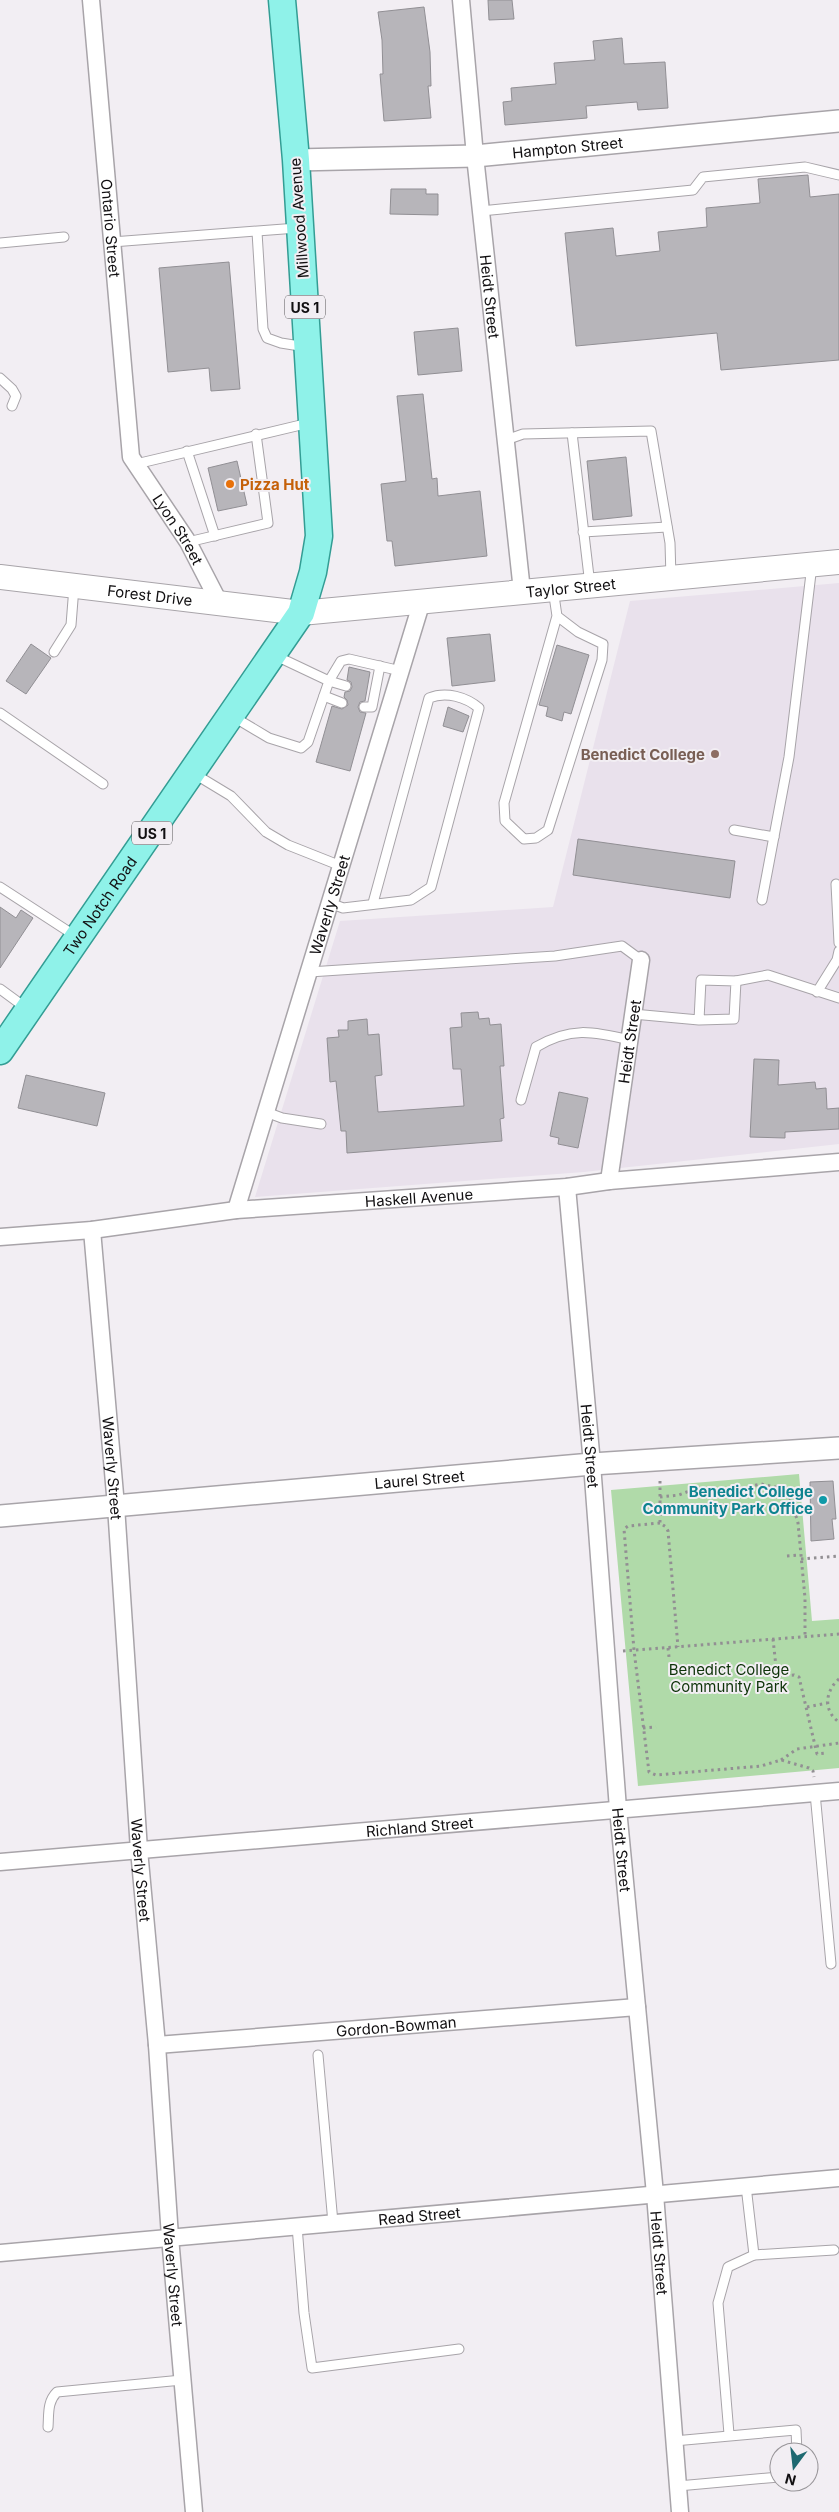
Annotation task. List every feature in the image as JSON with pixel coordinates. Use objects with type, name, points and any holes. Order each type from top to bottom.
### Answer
[{"type":"main road","name":"Millwood Avenue","points":[[282,0],[296,160],[319,536],[313,572],[301,613]]},
{"type":"main road","name":"Taylor Street","points":[[301,613],[839,562]]},
{"type":"main road","name":"Forest Drive","points":[[0,578],[301,613]]},
{"type":"main road","name":"Two Notch Road","points":[[0,1051],[79,939],[301,613]]},
{"type":"street","name":"Ontario Street","points":[[92,0],[112,242],[133,460]]},
{"type":"street","name":"Heidt Street","points":[[461,0],[475,156],[522,592]]},
{"type":"street","name":"Hampton Street","points":[[296,160],[475,156],[839,121]]},
{"type":"street","name":"Lyon Street","points":[[133,460],[188,542],[220,604]]},
{"type":"street","name":"Waverly Street","points":[[236,1210],[422,601]]},
{"type":"street","name":"Heidt Street","points":[[609,1181],[641,960]]},
{"type":"street","name":"Haskell Avenue","points":[[0,1237],[92,1230],[236,1210],[567,1187],[609,1181],[839,1162]]},
{"type":"street","name":"Heidt Street","points":[[567,1187],[592,1464],[618,1809],[655,2194],[680,2512]]},
{"type":"street","name":"Waverly Street","points":[[92,1230],[116,1506],[139,1850],[157,2045],[170,2238],[194,2512]]},
{"type":"street","name":"Laurel Street","points":[[0,1516],[592,1464],[839,1448]]},
{"type":"street","name":"Richland Street","points":[[0,1862],[839,1791]]},
{"type":"street","name":"Gordon-Bowman","points":[[157,2045],[637,2006]]},
{"type":"street","name":"Read Street","points":[[0,2253],[839,2178]]},
{"type":"lane","points":[[481,211],[693,190],[703,178],[805,167],[839,175]]},
{"type":"lane","points":[[112,242],[300,228]]},
{"type":"lane","points":[[257,232],[263,329],[267,338],[281,343],[307,347]]},
{"type":"lane","points":[[0,243],[64,237]]},
{"type":"lane","points":[[0,378],[12,389],[16,396],[12,406]]},
{"type":"lane","points":[[133,460],[187,451],[256,434],[312,423]]},
{"type":"lane","points":[[506,440],[523,434],[651,431],[667,527],[671,578]]},
{"type":"lane","points":[[572,433],[590,585]]},
{"type":"lane","points":[[188,542],[268,523],[256,434]]},
{"type":"lane","points":[[187,451],[215,536]]},
{"type":"lane","points":[[583,532],[667,527]]},
{"type":"lane","points":[[762,900],[789,757],[812,565]]},
{"type":"lane","points":[[54,652],[71,625],[74,586]]},
{"type":"lane","points":[[553,589],[557,616],[504,803],[505,821],[524,839],[536,838],[548,830],[602,660],[604,644],[578,632],[557,616]]},
{"type":"lane","points":[[273,654],[329,681],[346,686]]},
{"type":"lane","points":[[231,716],[269,738],[300,748],[308,742],[329,681],[341,661],[349,659],[401,671]]},
{"type":"lane","points":[[380,666],[371,691],[368,707],[388,712]]},
{"type":"lane","points":[[330,903],[343,908],[411,900],[431,887],[479,708],[470,701],[440,693],[429,698],[374,904]]},
{"type":"lane","points":[[324,696],[342,703]]},
{"type":"lane","points":[[0,713],[103,784]]},
{"type":"lane","points":[[193,772],[231,796],[266,832],[288,845],[341,866]]},
{"type":"lane","points":[[734,830],[774,837]]},
{"type":"lane","points":[[836,884],[839,943]]},
{"type":"lane","points":[[0,887],[79,939]]},
{"type":"lane","points":[[309,972],[554,956],[622,946],[641,960]]},
{"type":"lane","points":[[817,992],[837,960],[839,951]]},
{"type":"lane","points":[[699,1020],[702,980],[736,981],[768,975],[839,998]]},
{"type":"lane","points":[[633,1014],[699,1020],[734,1020],[736,981]]},
{"type":"lane","points":[[0,989],[29,1010]]},
{"type":"lane","points":[[521,1100],[536,1047],[552,1038],[574,1032],[601,1033],[629,1040]]},
{"type":"lane","points":[[266,1112],[282,1118],[321,1124]]},
{"type":"lane","points":[[815,1793],[831,1964]]},
{"type":"lane","points":[[318,2055],[333,2223]]},
{"type":"lane","points":[[746,2186],[754,2255]]},
{"type":"lane","points":[[296,2226],[304,2314],[312,2368],[459,2349]]},
{"type":"lane","points":[[729,2434],[718,2303],[728,2267],[754,2255],[834,2250]]},
{"type":"lane","points":[[48,2427],[51,2398],[57,2392],[182,2380]]},
{"type":"lane","points":[[674,2441],[729,2434],[796,2430],[797,2442]]},
{"type":"lane","points":[[678,2486],[769,2478]]},
{"type":"path","points":[[660,1481],[660,1523]]},
{"type":"path","points":[[660,1497],[679,1495],[696,1488],[724,1492],[761,1484],[780,1488],[786,1493],[796,1514],[805,1598],[805,1637]]},
{"type":"path","points":[[678,1647],[666,1527],[660,1523],[628,1526],[624,1530],[634,1650],[650,1772],[656,1775],[761,1766],[781,1760],[790,1752],[815,1745],[839,1743]]},
{"type":"path","points":[[787,1556],[839,1556]]},
{"type":"path","points":[[622,1651],[839,1634]]},
{"type":"path","points":[[773,1639],[776,1676],[794,1674],[799,1677],[817,1754],[827,1754]]},
{"type":"path","points":[[668,1648],[669,1657]]},
{"type":"path","points":[[839,1678],[829,1692],[827,1703],[834,1719],[839,1722]]},
{"type":"path","points":[[807,1707],[827,1703]]},
{"type":"path","points":[[643,1728],[656,1727]]},
{"type":"path","points":[[781,1760],[810,1768],[814,1776]]},
{"type":"shaded area","name":"Benedict College","points":[[839,583],[839,1144],[584,1172],[255,1197],[340,921],[553,907],[630,601]]},
{"type":"green space","name":"Benedict College Community Park","points":[[799,1474],[812,1621],[839,1619],[839,1768],[638,1786],[611,1490]]},
{"type":"building","points":[[488,0],[512,0],[514,19],[489,20]]},
{"type":"building","points":[[424,7],[430,52],[431,86],[428,86],[431,118],[384,121],[380,74],[383,74],[382,40],[378,12]]},
{"type":"building","points":[[622,38],[624,64],[665,62],[668,108],[638,110],[637,102],[586,106],[587,118],[505,125],[503,102],[512,101],[511,88],[556,84],[554,63],[595,60],[593,41]]},
{"type":"building","points":[[808,175],[810,197],[839,194],[839,360],[721,370],[717,333],[576,346],[565,233],[613,228],[616,256],[660,251],[658,232],[707,227],[706,208],[760,203],[758,179]]},
{"type":"building","points":[[391,189],[426,189],[426,194],[438,194],[438,215],[390,214]]},
{"type":"building","points":[[229,262],[240,389],[211,391],[209,368],[168,372],[159,268]]},
{"type":"building","points":[[458,328],[462,371],[418,375],[414,332]]},
{"type":"building","points":[[423,394],[432,479],[437,478],[438,496],[480,491],[487,556],[395,566],[392,541],[387,541],[381,484],[406,481],[397,396]]},
{"type":"building","points":[[626,457],[632,516],[593,520],[587,461]]},
{"type":"building","points":[[237,461],[247,505],[218,511],[208,468]]},
{"type":"building","points":[[490,634],[495,681],[452,686],[447,638]]},
{"type":"building","points":[[31,644],[51,658],[26,694],[6,681]]},
{"type":"building","points":[[557,645],[589,655],[571,714],[564,712],[562,721],[546,716],[548,707],[539,705]]},
{"type":"building","points":[[349,667],[370,672],[365,701],[360,702],[358,707],[360,712],[366,713],[350,771],[316,762],[332,706],[342,709],[348,705],[344,697],[345,692],[350,691],[352,687],[351,682],[347,680]]},
{"type":"building","points":[[448,707],[469,716],[463,732],[443,726]]},
{"type":"building","points":[[578,839],[735,861],[730,898],[573,875]]},
{"type":"building","points":[[0,907],[16,918],[21,910],[33,918],[0,968]]},
{"type":"building","points":[[478,1012],[479,1019],[489,1018],[490,1025],[501,1024],[504,1066],[500,1066],[504,1118],[500,1119],[502,1141],[347,1153],[346,1131],[341,1131],[336,1081],[330,1082],[327,1038],[339,1037],[338,1030],[348,1030],[348,1021],[367,1019],[368,1035],[379,1034],[382,1075],[375,1076],[378,1112],[464,1106],[461,1069],[453,1069],[450,1028],[462,1027],[461,1013]]},
{"type":"building","points":[[754,1059],[779,1060],[778,1085],[815,1082],[816,1089],[826,1088],[827,1109],[839,1108],[839,1129],[785,1132],[785,1138],[750,1137]]},
{"type":"building","points":[[26,1075],[105,1093],[97,1126],[18,1108]]},
{"type":"building","points":[[559,1092],[588,1098],[578,1148],[558,1144],[559,1138],[550,1136]]},
{"type":"building","name":"Benedict College Community Park Office","points":[[833,1481],[836,1519],[832,1519],[834,1539],[811,1541],[810,1482]]},
{"type":"place","name":"Pizza Hut","points":[[230,484]]},
{"type":"place","name":"Benedict College","points":[[715,754]]},
{"type":"place","name":"Benedict College Community Park Office","points":[[823,1500]]}]
